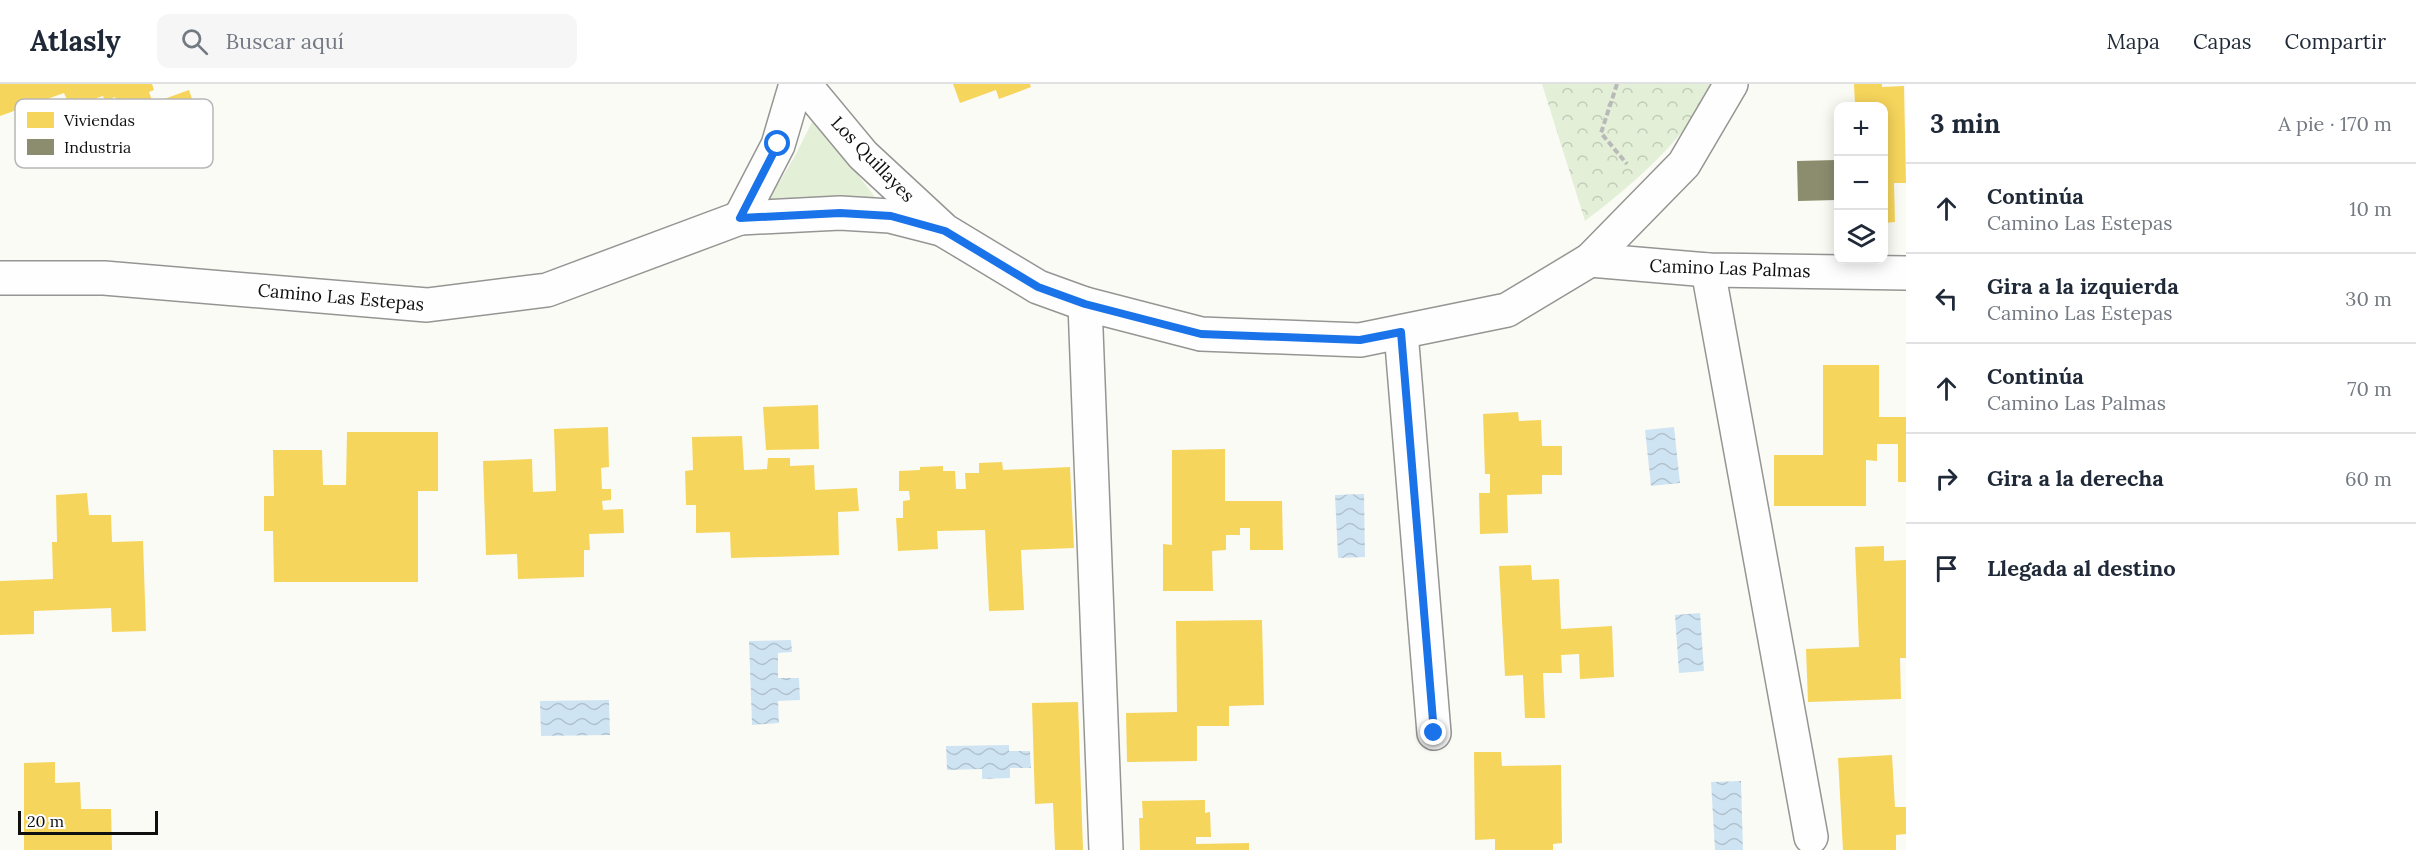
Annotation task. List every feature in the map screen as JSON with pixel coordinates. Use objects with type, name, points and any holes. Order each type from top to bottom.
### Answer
[{"type":"street","points":[[740,218],[778,144],[796,84]]},
{"type":"street","name":"Los Quillayes","points":[[804,84],[863,154],[945,231]]},
{"type":"street","points":[[945,231],[1038,287],[1085,304],[1201,334],[1360,340],[1508,310],[1590,260],[1684,164],[1731,84]]},
{"type":"street","name":"Camino Las Estepas","points":[[0,278],[104,278],[427,305],[547,290],[740,218],[840,213],[891,216],[945,231]]},
{"type":"street","name":"Camino Las Palmas","points":[[1590,260],[1708,270],[1906,273]]},
{"type":"street","points":[[1708,270],[1811,837]]},
{"type":"street","points":[[1085,304],[1106,850]]},
{"type":"street","points":[[1401,332],[1434,733]]},
{"type":"path","points":[[1617,84],[1601,133],[1632,168]]},
{"type":"green space","points":[[1542,84],[1718,84],[1674,142],[1641,175],[1585,221]]},
{"type":"green space","points":[[816,114],[845,158],[875,197],[769,199],[795,156]]},
{"type":"water","points":[[1674,427],[1680,483],[1651,486],[1645,430]]},
{"type":"water","points":[[1364,494],[1365,557],[1338,558],[1335,495]]},
{"type":"water","points":[[1700,613],[1704,671],[1679,673],[1675,615]]},
{"type":"water","points":[[791,640],[792,652],[778,653],[778,678],[799,678],[800,700],[778,701],[779,723],[752,725],[749,641]]},
{"type":"water","points":[[609,700],[610,735],[541,736],[540,701]]},
{"type":"water","points":[[1009,745],[1009,751],[1030,751],[1031,768],[1010,768],[1010,778],[982,779],[982,769],[947,770],[946,746]]},
{"type":"water","points":[[1741,781],[1743,850],[1715,850],[1711,782]]},
{"type":"building: Viviendas","points":[[0,84],[152,84],[154,90],[149,92],[152,99],[116,99],[115,97],[104,99],[103,96],[94,99],[67,99],[64,93],[47,99],[15,99],[15,111],[0,116]]},
{"type":"building: Viviendas","points":[[953,84],[1030,84],[1031,87],[999,99],[996,90],[960,103]]},
{"type":"building: Viviendas","points":[[1854,84],[1882,84],[1882,87],[1904,86],[1906,183],[1894,183],[1895,222],[1888,223],[1888,102],[1855,102]]},
{"type":"building: Viviendas","points":[[189,90],[192,99],[164,99]]},
{"type":"building: Viviendas","points":[[1823,365],[1879,365],[1879,417],[1906,417],[1906,482],[1898,482],[1898,444],[1877,444],[1877,461],[1866,460],[1866,506],[1774,506],[1774,455],[1823,455]]},
{"type":"building: Viviendas","points":[[818,405],[819,449],[766,450],[763,407]]},
{"type":"building: Viviendas","points":[[1518,412],[1519,421],[1541,420],[1542,446],[1562,446],[1562,475],[1542,475],[1542,494],[1507,495],[1508,533],[1480,534],[1479,493],[1490,493],[1490,474],[1485,474],[1483,414]]},
{"type":"building: Viviendas","points":[[608,427],[609,467],[601,468],[602,489],[611,489],[611,500],[602,501],[603,510],[623,509],[624,533],[589,534],[590,550],[584,550],[584,577],[518,579],[517,554],[486,555],[483,461],[532,459],[533,492],[556,491],[554,429]]},
{"type":"building: Viviendas","points":[[347,432],[438,432],[438,491],[418,491],[418,582],[274,582],[273,531],[264,531],[264,496],[274,496],[273,450],[322,450],[323,485],[346,485]]},
{"type":"building: Viviendas","points":[[742,436],[744,470],[767,469],[768,458],[790,458],[790,466],[814,465],[815,490],[857,488],[859,511],[838,512],[839,555],[731,558],[730,532],[696,533],[696,505],[686,505],[685,471],[693,470],[692,437]]},
{"type":"building: Viviendas","points":[[1225,449],[1225,501],[1282,501],[1283,550],[1250,550],[1250,528],[1240,528],[1240,535],[1226,535],[1226,550],[1212,551],[1213,591],[1163,591],[1163,544],[1172,545],[1172,450]]},
{"type":"building: Viviendas","points":[[1002,462],[1003,470],[1070,467],[1074,548],[1021,550],[1024,610],[989,611],[985,530],[937,531],[938,549],[898,551],[896,518],[903,518],[903,501],[910,500],[909,491],[899,491],[899,471],[943,466],[943,471],[955,471],[956,489],[966,489],[965,473],[979,473],[979,463]]},
{"type":"building: Viviendas","points":[[87,493],[89,515],[111,515],[112,542],[143,541],[146,631],[112,632],[111,608],[34,611],[34,634],[0,635],[0,581],[53,579],[52,542],[57,542],[56,495]]},
{"type":"building: Viviendas","points":[[1884,546],[1884,561],[1906,560],[1906,658],[1900,658],[1901,699],[1808,702],[1806,649],[1859,647],[1855,547]]},
{"type":"building: Viviendas","points":[[1531,565],[1532,580],[1559,579],[1561,629],[1612,626],[1614,677],[1580,679],[1579,654],[1561,655],[1562,673],[1543,673],[1545,718],[1525,718],[1523,675],[1505,676],[1499,566]]},
{"type":"building: Viviendas","points":[[1262,620],[1264,705],[1229,706],[1229,726],[1197,726],[1197,761],[1127,762],[1126,713],[1177,712],[1176,621]]},
{"type":"building: Viviendas","points":[[1078,702],[1083,850],[1055,850],[1053,803],[1035,804],[1032,703]]},
{"type":"building: Viviendas","points":[[1474,752],[1501,752],[1502,766],[1561,765],[1562,843],[1553,844],[1553,850],[1495,850],[1495,839],[1475,840]]},
{"type":"building: Viviendas","points":[[1892,755],[1895,807],[1906,807],[1906,834],[1896,835],[1896,850],[1843,850],[1838,758]]},
{"type":"building: Viviendas","points":[[55,762],[55,783],[80,782],[81,809],[111,809],[112,850],[24,850],[24,763]]},
{"type":"building: Viviendas","points":[[1205,800],[1205,813],[1210,812],[1211,837],[1196,837],[1196,844],[1249,843],[1249,850],[1140,850],[1139,818],[1143,818],[1142,801]]},
{"type":"building: Industria","points":[[1834,160],[1834,200],[1798,201],[1797,161]]},
{"type":"route","points":[[778,144],[740,218],[840,213],[891,216],[945,231],[1038,287],[1085,304],[1201,334],[1360,340],[1401,332],[1434,733]]}]
